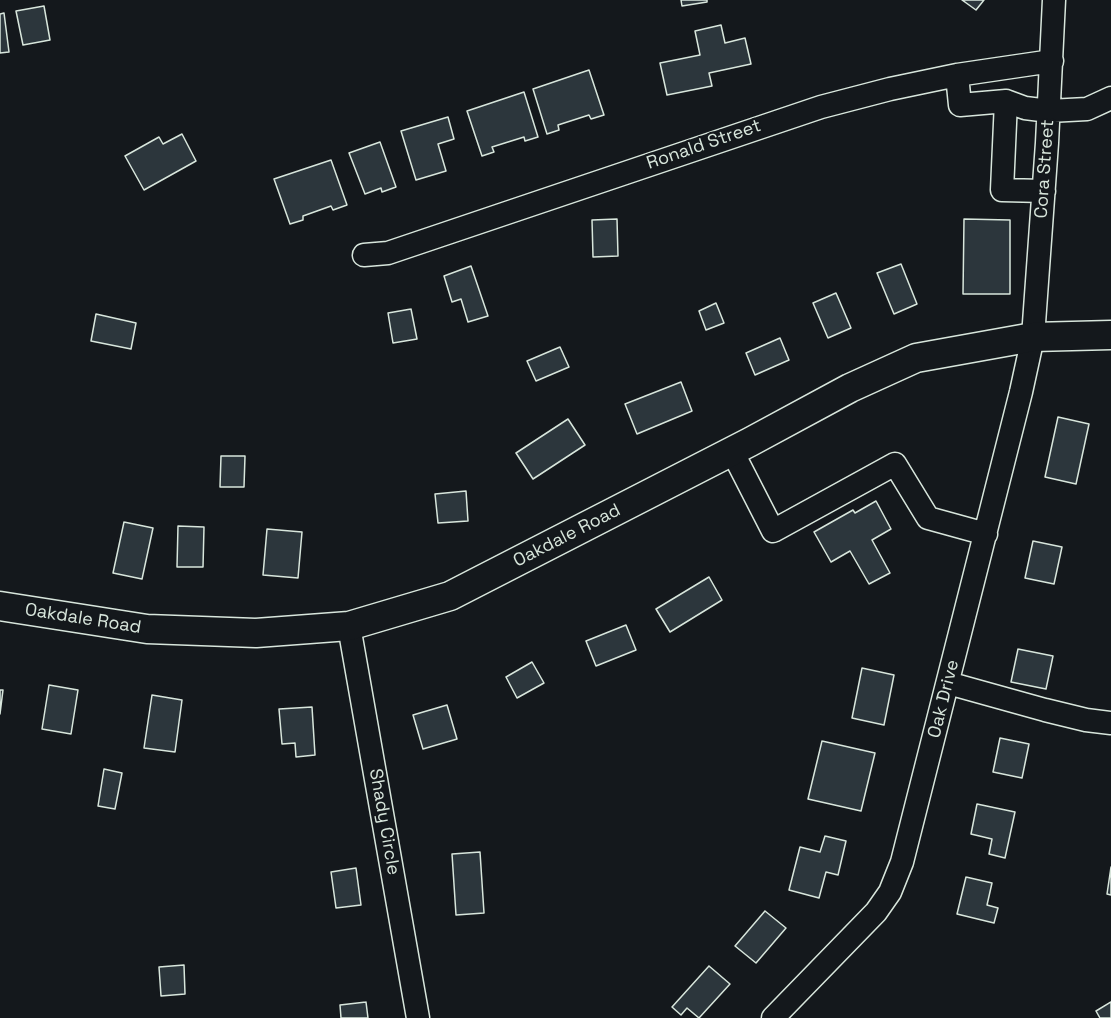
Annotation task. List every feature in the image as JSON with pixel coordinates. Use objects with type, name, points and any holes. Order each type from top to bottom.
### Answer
[{"type":"main road","name":"Oakdale Road","points":[[0,606],[147,629],[256,633],[349,626],[450,596],[732,452],[850,388],[916,358],[1033,337],[1111,335]]},
{"type":"street","name":"Cora Street","points":[[1033,337],[1049,111],[1054,0]]},
{"type":"street","name":"Ronald Street","points":[[364,255],[388,253],[776,121],[890,89],[957,75],[1052,61]]},
{"type":"street","points":[[957,75],[960,105],[1006,101],[1025,108],[1049,111],[1087,109],[1111,100]]},
{"type":"street","points":[[1006,101],[1002,190],[1044,191]]},
{"type":"street","name":"Oak Drive","points":[[773,1018],[876,912],[890,892],[902,862],[986,534],[1033,337]]},
{"type":"street","points":[[732,452],[773,531],[895,464],[928,518],[986,534]]},
{"type":"street","name":"Shady Circle","points":[[349,626],[418,1018]]},
{"type":"street","points":[[948,682],[1045,710],[1086,720],[1111,723]]},
{"type":"building","points":[[681,0],[707,0],[707,2],[682,6]]},
{"type":"building","points":[[962,0],[984,0],[976,10]]},
{"type":"building","points":[[44,6],[50,40],[23,45],[16,11]]},
{"type":"building","points":[[4,13],[9,52],[0,53],[0,14]]},
{"type":"building","points":[[721,25],[725,43],[745,38],[751,64],[709,73],[712,86],[667,95],[660,63],[700,55],[695,31]]},
{"type":"building","points":[[589,70],[604,115],[591,119],[589,115],[558,125],[559,130],[547,134],[533,89]]},
{"type":"building","points":[[524,92],[538,137],[525,141],[524,137],[492,147],[494,152],[482,156],[467,111]]},
{"type":"building","points":[[448,117],[454,139],[438,144],[446,171],[416,180],[401,131]]},
{"type":"building","points":[[182,134],[196,161],[144,190],[125,156],[159,137],[163,144]]},
{"type":"building","points":[[380,142],[396,187],[382,192],[381,188],[365,194],[349,153]]},
{"type":"building","points":[[331,160],[347,205],[333,210],[331,206],[303,216],[303,220],[290,224],[274,179]]},
{"type":"building","points":[[617,219],[618,256],[593,257],[592,220]]},
{"type":"building","points":[[964,219],[1010,220],[1010,294],[963,294]]},
{"type":"building","points":[[901,264],[917,304],[894,314],[877,273]]},
{"type":"building","points":[[471,266],[488,316],[468,322],[461,299],[452,302],[444,276]]},
{"type":"building","points":[[836,293],[851,328],[828,338],[813,303]]},
{"type":"building","points":[[716,303],[724,323],[706,330],[699,311]]},
{"type":"building","points":[[411,309],[417,339],[393,343],[388,313]]},
{"type":"building","points":[[96,314],[136,323],[131,349],[91,341]]},
{"type":"building","points":[[780,338],[789,360],[755,375],[746,353]]},
{"type":"building","points":[[560,347],[569,367],[536,381],[527,361]]},
{"type":"building","points":[[681,382],[692,411],[637,434],[625,404]]},
{"type":"building","points":[[1058,417],[1089,424],[1076,484],[1045,477]]},
{"type":"building","points":[[568,419],[585,445],[533,479],[516,453]]},
{"type":"building","points":[[221,456],[245,456],[244,487],[220,487]]},
{"type":"building","points":[[466,491],[468,521],[438,523],[435,494]]},
{"type":"building","points":[[876,501],[891,529],[872,540],[890,573],[869,584],[850,551],[831,562],[814,532],[853,510],[855,513]]},
{"type":"building","points":[[124,522],[153,528],[142,579],[113,573]]},
{"type":"building","points":[[178,526],[204,527],[203,567],[177,567]]},
{"type":"building","points":[[267,529],[302,532],[298,578],[263,575]]},
{"type":"building","points":[[1033,541],[1062,547],[1054,584],[1025,578]]},
{"type":"building","points":[[709,577],[722,600],[670,632],[656,609]]},
{"type":"building","points":[[626,625],[636,650],[596,666],[586,641]]},
{"type":"building","points":[[1018,649],[1053,656],[1046,689],[1011,682]]},
{"type":"building","points":[[532,662],[544,683],[517,698],[506,677]]},
{"type":"building","points":[[862,668],[894,675],[884,725],[852,718]]},
{"type":"building","points":[[49,685],[78,690],[71,734],[42,729]]},
{"type":"building","points":[[0,690],[3,690],[0,714]]},
{"type":"building","points":[[152,695],[182,700],[175,752],[144,748]]},
{"type":"building","points":[[447,705],[457,739],[423,749],[413,715]]},
{"type":"building","points":[[312,707],[315,755],[296,757],[295,743],[282,744],[279,709]]},
{"type":"building","points":[[1000,738],[1029,744],[1022,778],[993,772]]},
{"type":"building","points":[[822,741],[875,753],[861,811],[808,799]]},
{"type":"building","points":[[104,769],[122,773],[115,809],[98,806]]},
{"type":"building","points":[[977,804],[1015,812],[1005,858],[989,854],[992,839],[971,834]]},
{"type":"building","points":[[825,836],[846,841],[838,875],[826,872],[819,898],[789,890],[800,847],[820,852]]},
{"type":"building","points":[[480,852],[484,913],[456,915],[452,854]]},
{"type":"building","points":[[1111,867],[1111,895],[1107,894]]},
{"type":"building","points":[[356,868],[361,905],[336,908],[331,872]]},
{"type":"building","points":[[966,877],[992,883],[987,905],[998,908],[994,923],[957,914]]},
{"type":"building","points":[[765,911],[786,928],[756,963],[735,946]]},
{"type":"building","points":[[184,965],[185,994],[161,996],[159,967]]},
{"type":"building","points":[[709,966],[730,984],[699,1018],[687,1008],[681,1015],[672,1007]]},
{"type":"building","points":[[366,1002],[368,1018],[341,1018],[340,1005]]},
{"type":"building","points":[[1111,1002],[1111,1018],[1100,1018],[1096,1011]]}]
